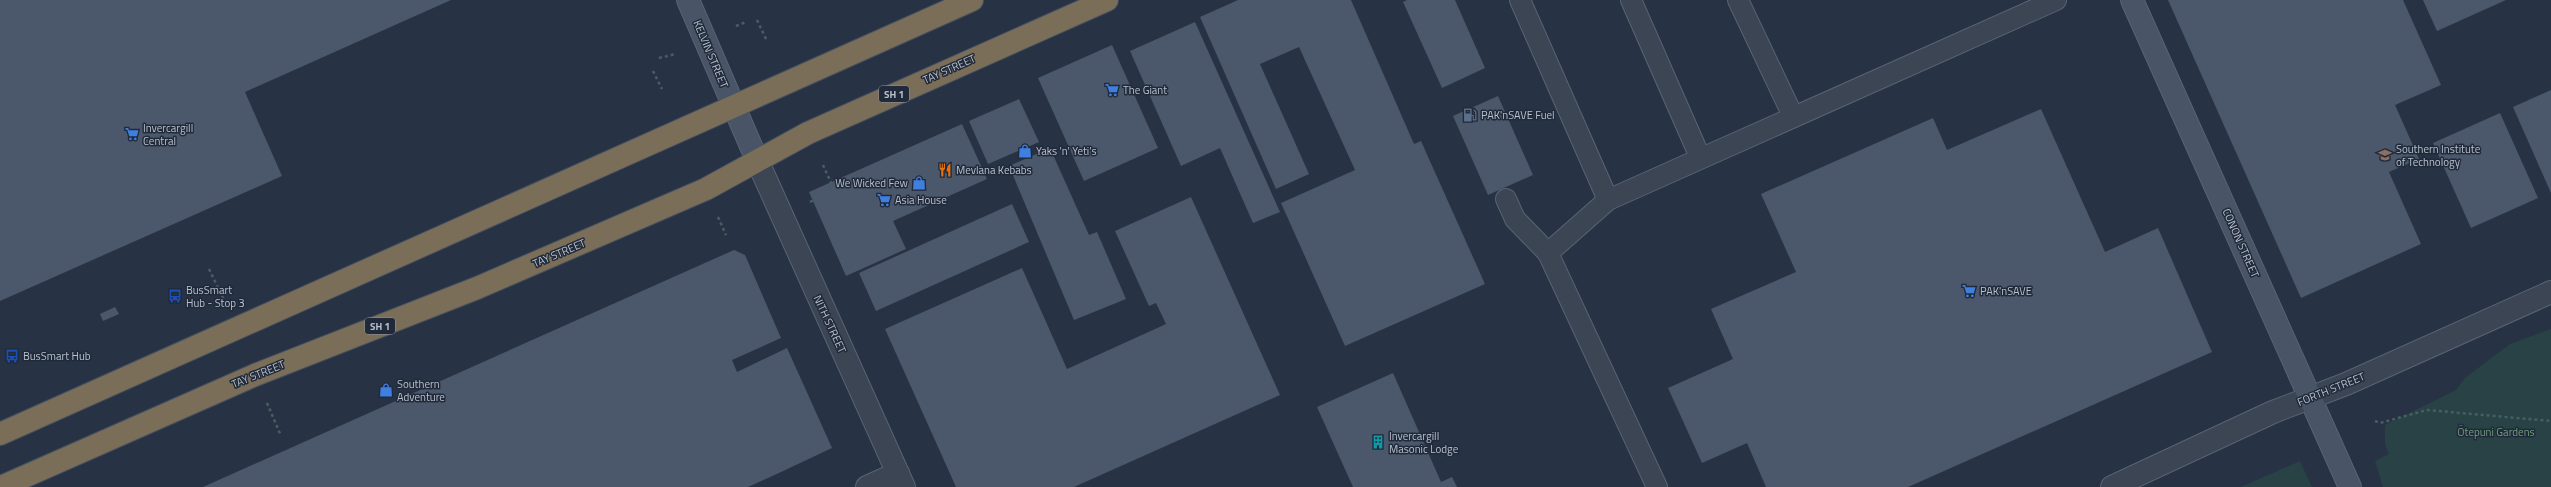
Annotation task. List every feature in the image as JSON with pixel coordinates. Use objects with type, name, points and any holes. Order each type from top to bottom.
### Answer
[{"type":"highway","points":[[0,434],[972,0]]},
{"type":"highway","name":"TAY STREET","points":[[1,487],[255,375],[484,285],[706,189],[808,133],[1107,0]]},
{"type":"street","name":"KELVIN STREET","points":[[688,0],[757,160]]},
{"type":"street","name":"CONON STREET","points":[[2132,0],[2350,487]]},
{"type":"street","name":"NITH STREET","points":[[757,160],[901,480]]},
{"type":"street","name":"FORTH STREET","points":[[2112,487],[2273,412],[2352,382],[2551,292]]},
{"type":"street","points":[[867,487],[901,480]]},
{"type":"lane","points":[[1520,0],[1608,200]]},
{"type":"lane","points":[[1631,0],[1700,157]]},
{"type":"lane","points":[[1738,0],[1793,116]]},
{"type":"lane","points":[[1548,253],[1608,200],[1700,157],[2056,0]]},
{"type":"lane","points":[[1506,199],[1515,219],[1548,253],[1657,487]]},
{"type":"path","points":[[757,20],[767,41]]},
{"type":"path","points":[[736,26],[746,22]]},
{"type":"path","points":[[659,58],[676,54]]},
{"type":"path","points":[[653,71],[662,89]]},
{"type":"path","points":[[823,165],[834,189]]},
{"type":"path","points":[[810,203],[823,195]]},
{"type":"path","points":[[717,214],[726,235]]},
{"type":"path","points":[[209,269],[225,303]]},
{"type":"path","points":[[266,401],[281,436]]},
{"type":"path","points":[[2375,421],[2380,422],[2427,410],[2551,421]]},
{"type":"green space","name":"Ōtepuni Gardens","points":[[2551,329],[2551,487],[2383,487],[2375,461],[2389,454],[2385,444],[2385,425],[2456,390],[2465,378],[2510,344]]},
{"type":"green space","points":[[2300,461],[2312,487],[2241,487]]},
{"type":"building","name":"Invercargill Central","points":[[0,0],[451,0],[245,92],[282,176],[0,301]]},
{"type":"building","points":[[1238,0],[1351,0],[1414,144],[1421,141],[1485,284],[1345,346],[1281,203],[1355,170],[1299,47],[1260,64],[1309,174],[1276,189],[1200,17]]},
{"type":"building","points":[[1407,0],[1455,0],[1485,68],[1442,88],[1403,2]]},
{"type":"building","points":[[2168,0],[2403,0],[2441,85],[2395,105],[2419,159],[2389,172],[2421,244],[2301,298]]},
{"type":"building","points":[[2423,0],[2506,0],[2437,31]]},
{"type":"building","points":[[1195,22],[1280,212],[1253,223],[1220,148],[1181,166],[1130,51]]},
{"type":"building","points":[[1112,45],[1158,148],[1084,181],[1038,78]]},
{"type":"building","points":[[2551,90],[2551,193],[2513,107]]},
{"type":"building","points":[[1498,96],[1533,175],[1488,195],[1453,116]]},
{"type":"building","points":[[1019,99],[1039,142],[988,164],[969,121]]},
{"type":"building","name":"PAK'nSAVE","points":[[2041,109],[2105,252],[2158,228],[2212,352],[1908,487],[1766,487],[1747,443],[1702,463],[1668,388],[1733,359],[1711,309],[1796,272],[1761,194],[1933,118],[1947,150]]},
{"type":"building","points":[[2500,113],[2538,198],[2471,228],[2433,143]]},
{"type":"building","points":[[962,124],[987,179],[893,221],[906,249],[846,276],[809,192]]},
{"type":"building","points":[[1050,148],[1089,235],[1097,232],[1126,299],[1074,320],[1009,166]]},
{"type":"building","points":[[1191,197],[1280,395],[1074,487],[956,487],[885,329],[1022,268],[1067,369],[1166,324],[1156,303],[1149,306],[1115,231]]},
{"type":"building","points":[[1012,204],[1029,242],[876,311],[859,273]]},
{"type":"building","points":[[734,250],[745,255],[781,338],[732,360],[737,372],[787,348],[832,448],[748,487],[203,487]]},
{"type":"building","points":[[115,307],[119,314],[103,321],[100,314]]},
{"type":"building","name":"Invercargill Masonic Lodge","points":[[1393,373],[1441,482],[1452,477],[1457,487],[1353,487],[1317,407]]},
{"type":"place","name":"The Giant","points":[[1112,90]]},
{"type":"place","name":"PAK'nSAVE Fuel","points":[[1470,115]]},
{"type":"place","name":"Invercargill Central","points":[[132,134]]},
{"type":"place","name":"Yaks 'n' Yeti's","points":[[1025,151]]},
{"type":"place","name":"Southern Institute of Technology","points":[[2385,155]]},
{"type":"place","name":"Mevlana Kebabs","points":[[945,170]]},
{"type":"place","name":"We Wicked Few","points":[[919,183]]},
{"type":"place","name":"Asia House","points":[[884,200]]},
{"type":"place","name":"PAK'nSAVE","points":[[1969,291]]},
{"type":"place","name":"BusSmart Hub - Stop 3","points":[[175,296]]},
{"type":"place","name":"BusSmart Hub","points":[[12,356]]},
{"type":"place","name":"Southern Adventure","points":[[386,390]]},
{"type":"place","name":"Invercargill Masonic Lodge","points":[[1378,442]]}]
